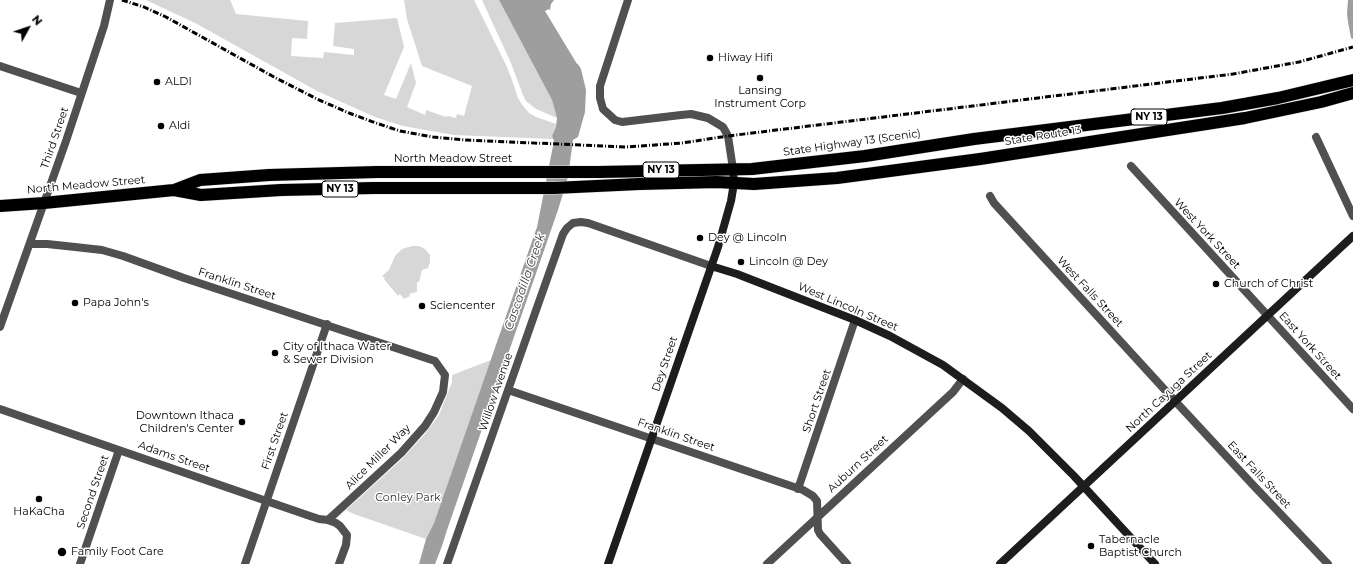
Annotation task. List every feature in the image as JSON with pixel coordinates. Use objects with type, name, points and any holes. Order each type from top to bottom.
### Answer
[{"type":"highway","name":"State Route 13","points":[[974,139],[1222,108],[1322,89],[1353,80]]},
{"type":"highway","name":"State Route 13","points":[[734,183],[760,184],[874,174],[1245,118],[1321,102],[1353,93]]},
{"type":"highway","name":"State Highway 13 (Scenic)","points":[[733,169],[752,169],[865,156],[974,139]]},
{"type":"highway","name":"North Meadow Street","points":[[0,206],[174,190],[200,180],[269,175],[377,172],[588,172],[733,169]]},
{"type":"highway","name":"North Meadow Street","points":[[174,190],[200,195],[289,190],[589,187],[639,184],[734,183]]},
{"type":"street","name":"Third Street","points":[[0,327],[44,203],[105,20],[110,0]]},
{"type":"street","points":[[628,0],[600,86],[600,98],[603,109],[615,120],[622,122],[681,114],[691,114],[708,118],[722,127],[728,136],[733,169]]},
{"type":"street","points":[[0,66],[81,93]]},
{"type":"street","points":[[1316,137],[1353,216]]},
{"type":"street","name":"West York Street","points":[[1131,166],[1268,316]]},
{"type":"street","name":"Dey Street","points":[[608,564],[726,220],[734,183],[733,169]]},
{"type":"street","name":"West Falls Street","points":[[990,196],[994,203],[1175,401]]},
{"type":"street","name":"West Lincoln Street","points":[[567,228],[573,223],[588,223],[737,274],[855,320],[906,344],[943,365],[1002,408],[1029,431],[1084,486],[1156,564]]},
{"type":"street","name":"Willow Avenue","points":[[448,564],[508,390],[558,249],[567,228]]},
{"type":"street","name":"North Cayuga Street","points":[[1000,564],[1353,236]]},
{"type":"street","name":"Franklin Street","points":[[30,244],[47,244],[102,250],[123,256],[184,278],[327,324],[435,361]]},
{"type":"street","name":"East York Street","points":[[1268,316],[1353,409]]},
{"type":"street","name":"Short Street","points":[[798,489],[855,320]]},
{"type":"street","name":"First Street","points":[[245,564],[327,324]]},
{"type":"street","name":"Alice Miller Way","points":[[328,520],[401,453],[434,412],[443,392],[445,375],[435,361]]},
{"type":"street","name":"Auburn Street","points":[[767,564],[953,392],[963,379]]},
{"type":"street","name":"Franklin Street","points":[[508,390],[798,489],[813,496],[817,501],[818,518]]},
{"type":"street","name":"East Falls Street","points":[[1175,401],[1253,486],[1328,564]]},
{"type":"street","name":"Adams Street","points":[[0,410],[307,515],[328,520],[340,526],[347,535],[346,545],[339,564]]},
{"type":"street","name":"Second Street","points":[[80,564],[119,450]]},
{"type":"street","points":[[818,518],[818,530],[820,534],[847,564]]},
{"type":"green space","points":[[146,0],[230,0],[236,14],[308,21],[307,39],[292,38],[291,56],[323,58],[324,52],[354,55],[354,49],[333,46],[335,23],[397,18],[404,47],[384,95],[396,99],[411,63],[416,83],[407,107],[425,115],[426,110],[446,117],[456,118],[457,114],[464,116],[472,86],[422,66],[407,19],[404,0],[474,0],[507,67],[518,98],[529,113],[556,124],[552,136],[553,139],[454,135],[403,126],[375,117],[317,91],[197,24]]},
{"type":"green space","points":[[482,0],[499,0],[552,100],[557,118],[536,109],[526,101],[511,63]]},
{"type":"green space","points":[[412,246],[419,246],[425,249],[430,255],[430,262],[428,268],[422,270],[419,282],[417,282],[417,292],[409,294],[410,296],[404,299],[400,294],[398,296],[382,276],[389,270],[395,256],[402,249]]},
{"type":"green space","name":"Conley Park","points":[[491,360],[434,523],[426,539],[346,510],[401,460],[424,435],[439,415],[452,382],[452,375]]},
{"type":"water","name":"Cascadilla Creek","points":[[499,0],[554,0],[551,4],[550,18],[581,69],[586,90],[585,112],[578,137],[573,140],[568,177],[558,210],[442,546],[435,564],[419,564],[426,539],[434,523],[537,227],[554,141],[552,136],[557,118],[552,100]]},
{"type":"water","points":[[1348,0],[1353,0],[1353,39],[1351,38],[1348,22]]},
{"type":"pier","points":[[549,9],[580,63],[577,64],[545,11]]},
{"type":"railway","points":[[122,0],[144,7],[166,17],[317,99],[349,113],[400,131],[433,137],[465,140],[626,147],[682,143],[728,136],[1233,74],[1299,62],[1353,47]]},
{"type":"place","name":"Hiway Hifi","points":[[710,58]]},
{"type":"place","name":"Lansing Instrument Corp","points":[[760,78]]},
{"type":"place","name":"ALDI","points":[[157,82]]},
{"type":"place","name":"Aldi","points":[[161,126]]},
{"type":"place","name":"Dey @ Lincoln","points":[[700,238]]},
{"type":"place","name":"Lincoln @ Dey","points":[[741,262]]},
{"type":"place","name":"Church of Christ","points":[[1216,284]]},
{"type":"place","name":"Papa John's","points":[[75,303]]},
{"type":"place","name":"Sciencenter","points":[[422,306]]},
{"type":"place","name":"City of Ithaca Water & Sewer Division","points":[[275,353]]},
{"type":"place","name":"Downtown Ithaca Children's Center","points":[[242,422]]},
{"type":"place","name":"HaKaCha","points":[[39,499]]},
{"type":"place","name":"Tabernacle Baptist Church","points":[[1091,546]]},
{"type":"place","name":"Family Foot Care","points":[[62,552]]}]
